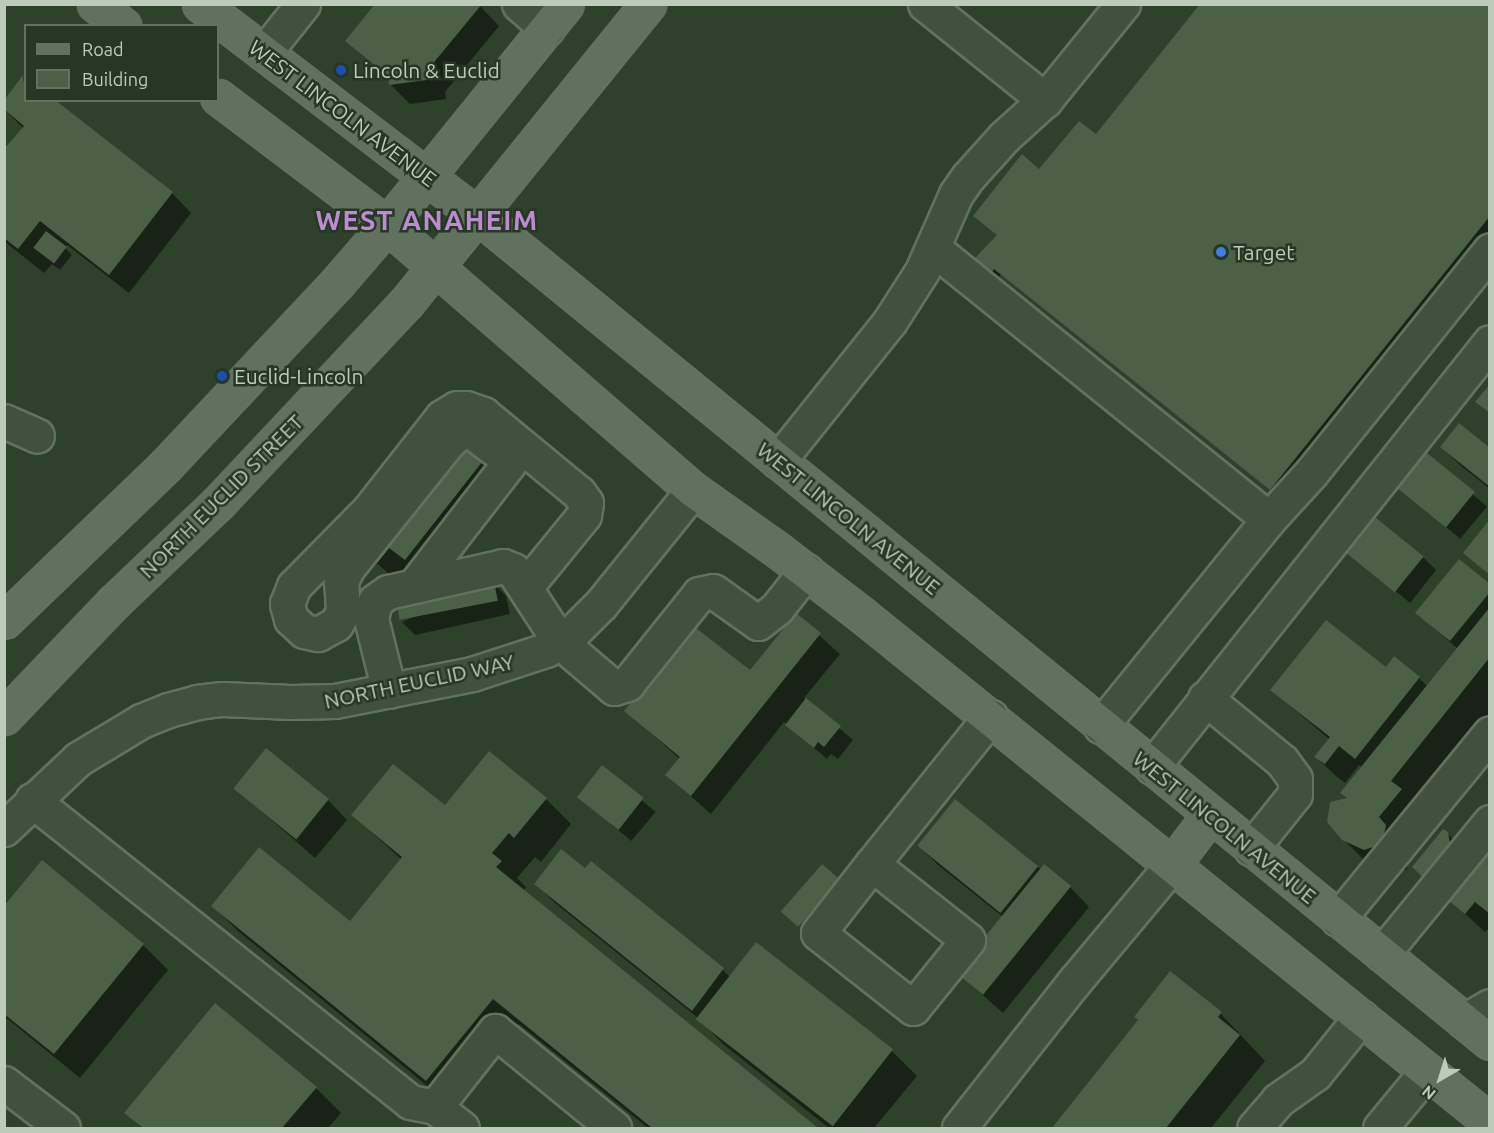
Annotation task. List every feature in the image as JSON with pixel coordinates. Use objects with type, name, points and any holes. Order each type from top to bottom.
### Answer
[{"type":"main road","points":[[95,4],[120,24]]},
{"type":"main road","name":"WEST LINCOLN AVENUE","points":[[200,4],[476,214],[1382,954],[1477,1013],[1490,1042]]},
{"type":"main road","name":"NORTH EUCLID STREET","points":[[4,717],[114,602],[219,502],[406,303],[648,4]]},
{"type":"main road","points":[[4,621],[166,464],[337,284],[556,16]]},
{"type":"main road","points":[[219,98],[387,225],[693,490],[806,571],[1490,1122]]},
{"type":"main road","points":[[1172,865],[1210,815]]},
{"type":"street","points":[[264,53],[303,4]]},
{"type":"street","points":[[519,4],[556,16]]},
{"type":"street","points":[[925,4],[1046,100]]},
{"type":"street","points":[[778,461],[890,321],[934,249],[956,194],[968,177],[1004,136],[1046,100],[1123,4]]},
{"type":"street","points":[[934,249],[1269,519]]},
{"type":"street","points":[[1101,726],[1269,519],[1311,473],[1490,250]]},
{"type":"street","points":[[1152,767],[1490,342]]},
{"type":"street","points":[[414,586],[509,463],[508,459],[471,431],[460,432],[449,441],[348,567],[341,581],[343,612],[336,624],[318,634],[304,632],[291,620],[287,604],[294,586],[369,510],[442,417],[457,408],[466,408],[483,414],[579,493],[586,503],[584,515],[526,586]]},
{"type":"street","points":[[4,421],[37,436]]},
{"type":"street","name":"NORTH EUCLID WAY","points":[[4,829],[32,800],[78,759],[141,721],[197,702],[230,699],[315,703],[389,691],[507,664],[546,650],[560,642],[585,621],[617,586],[693,490]]},
{"type":"street","points":[[389,691],[372,610],[382,595],[503,566],[513,570],[526,586],[560,642],[614,688],[627,684],[699,594],[713,591],[758,623],[777,608],[806,571]]},
{"type":"street","points":[[1205,698],[1282,761],[1295,779],[1294,794],[1251,849]]},
{"type":"street","points":[[872,864],[968,940],[913,1008],[818,933],[872,864],[990,717]]},
{"type":"street","points":[[1338,919],[1490,733]]},
{"type":"street","points":[[32,800],[410,1102],[435,1107],[462,1128]]},
{"type":"street","points":[[1382,954],[1490,822]]},
{"type":"street","points":[[959,1128],[1074,982],[1172,865]]},
{"type":"street","points":[[1254,1128],[1278,1100],[1315,1074],[1361,1017]]},
{"type":"street","points":[[435,1107],[495,1031],[614,1128]]},
{"type":"street","points":[[1380,1128],[1427,1071]]},
{"type":"street","points":[[4,1083],[63,1128]]},
{"type":"building","points":[[375,4],[482,4],[426,72],[427,80],[389,85],[388,76],[345,41]]},
{"type":"building","name":"Target","points":[[1200,4],[1490,4],[1490,216],[1270,490],[994,269],[992,272],[975,258],[997,235],[973,216],[1022,154],[1039,169],[1079,121],[1096,134]]},
{"type":"building","points":[[23,75],[24,102],[58,102],[173,192],[109,275],[40,221],[18,249],[4,238],[4,149],[24,126],[5,110],[5,99]]},
{"type":"building","points":[[46,231],[67,247],[54,263],[33,248]]},
{"type":"building","points":[[1490,384],[1490,413],[1475,402]]},
{"type":"building","points":[[1459,423],[1490,448],[1490,487],[1440,447]]},
{"type":"building","points":[[468,442],[486,457],[405,560],[389,548],[377,563],[352,544]]},
{"type":"building","points":[[1422,449],[1475,492],[1446,528],[1393,485]]},
{"type":"building","points":[[1370,513],[1424,556],[1395,592],[1341,549]]},
{"type":"building","points":[[1490,519],[1490,575],[1463,553]]},
{"type":"building","points":[[1459,559],[1490,584],[1490,592],[1450,641],[1415,613]]},
{"type":"building","points":[[494,581],[498,601],[400,620],[396,600]]},
{"type":"building","points":[[1490,607],[1490,657],[1391,781],[1402,789],[1379,817],[1386,825],[1382,844],[1364,850],[1342,840],[1327,822],[1330,802],[1347,798],[1340,793]]},
{"type":"building","points":[[796,613],[821,633],[691,796],[665,775],[680,757],[624,711],[692,625],[750,670]]},
{"type":"building","points":[[1326,620],[1386,667],[1394,656],[1420,677],[1355,759],[1339,746],[1325,764],[1314,757],[1330,737],[1270,690]]},
{"type":"building","points":[[806,698],[841,726],[824,747],[818,742],[814,748],[785,725]]},
{"type":"building","points":[[266,748],[329,799],[296,839],[233,788]]},
{"type":"building","points":[[489,751],[547,798],[514,838],[509,833],[492,853],[502,861],[496,867],[818,1128],[652,1128],[493,999],[426,1081],[211,906],[259,847],[350,921],[402,857],[351,815],[393,764],[445,805]]},
{"type":"building","points":[[602,765],[644,798],[619,830],[577,797]]},
{"type":"building","points":[[955,799],[1038,866],[1000,913],[917,846]]},
{"type":"building","points":[[1443,829],[1448,832],[1451,850],[1427,881],[1412,867]]},
{"type":"building","points":[[561,849],[585,868],[591,861],[724,968],[692,1011],[534,884]]},
{"type":"building","points":[[1490,850],[1490,914],[1475,902],[1465,914],[1448,900]]},
{"type":"building","points":[[42,860],[144,944],[54,1054],[4,1014],[4,906]]},
{"type":"building","points":[[822,864],[839,879],[798,927],[781,912]]},
{"type":"building","points":[[1044,864],[1071,886],[983,995],[956,973]]},
{"type":"building","points":[[756,942],[893,1049],[833,1126],[696,1019]]},
{"type":"building","points":[[1170,971],[1222,1012],[1218,1017],[1240,1035],[1166,1128],[1052,1128],[1138,1020],[1134,1017]]},
{"type":"building","points":[[215,1003],[317,1087],[282,1128],[143,1128],[124,1113]]},
{"type":"place","name":"Lincoln & Euclid","points":[[341,70]]},
{"type":"place","name":"Target","points":[[1221,252]]},
{"type":"place","name":"Euclid-Lincoln","points":[[222,376]]},
{"type":"district","name":"WEST ANAHEIM","points":[[427,221]]}]
